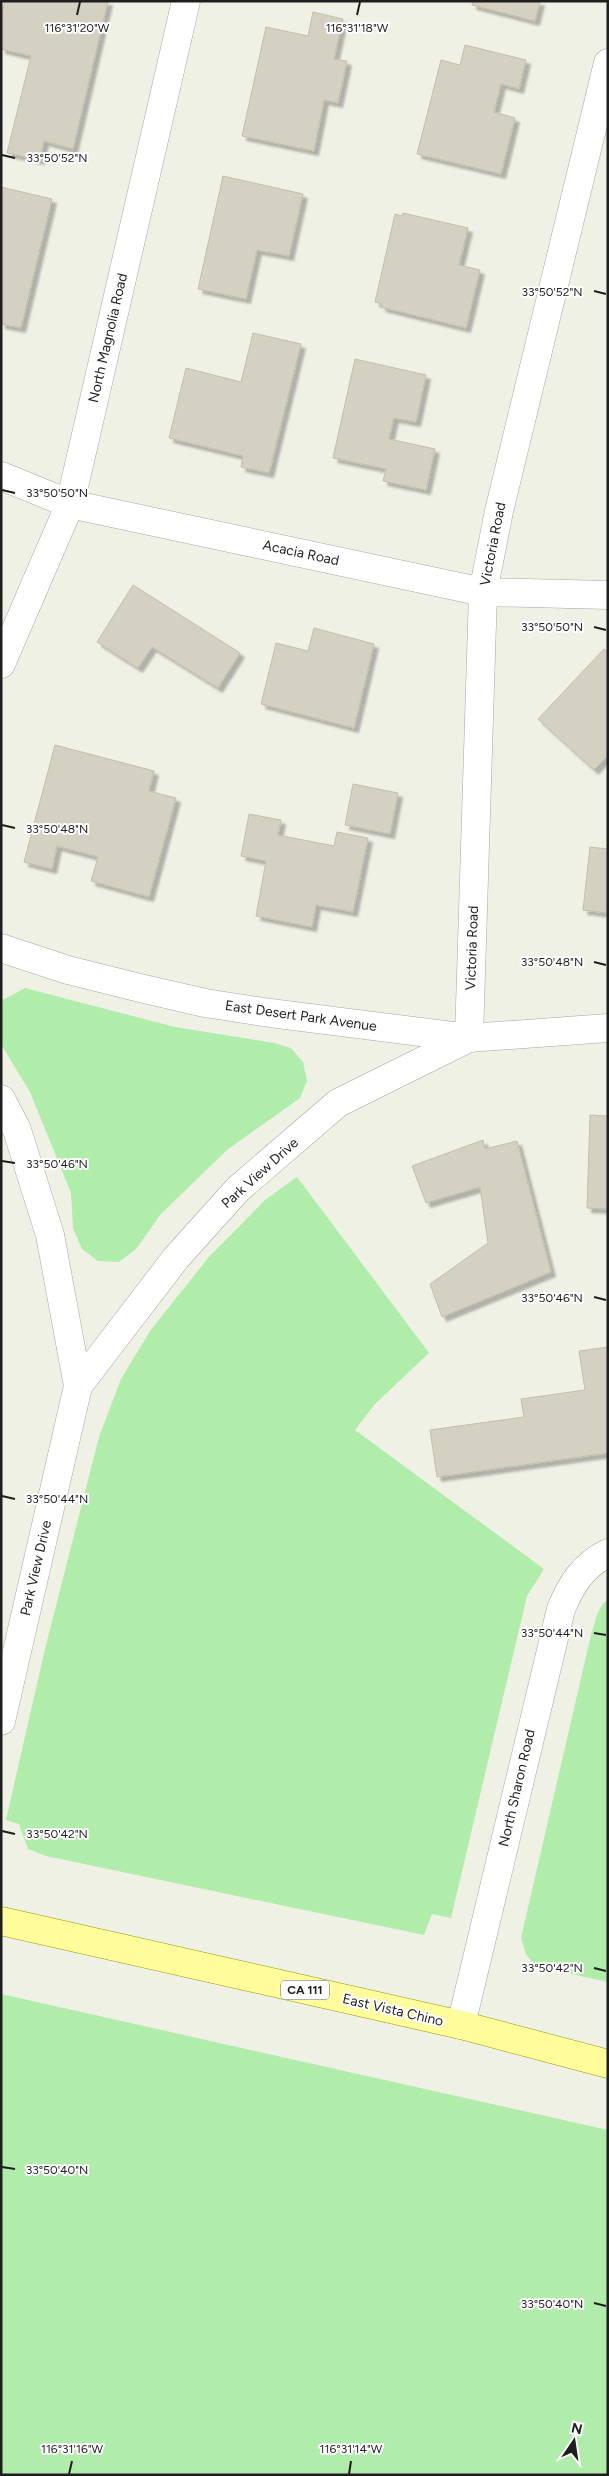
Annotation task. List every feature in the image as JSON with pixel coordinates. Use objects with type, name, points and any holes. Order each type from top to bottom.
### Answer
[{"type":"main road","name":"East Vista Chino","points":[[1,1921],[460,2025],[608,2064]]},
{"type":"street","name":"North Magnolia Road","points":[[1,664],[70,504],[186,1]]},
{"type":"street","name":"Victoria Road","points":[[469,1038],[483,592],[499,511],[608,63]]},
{"type":"street","name":"Acacia Road","points":[[1,476],[70,504],[483,592],[608,595]]},
{"type":"street","name":"East Desert Park Avenue","points":[[1,948],[68,970],[204,1003],[469,1038],[608,1028]]},
{"type":"street","name":"Park View Drive","points":[[78,1386],[176,1258],[238,1189],[338,1103],[469,1038]]},
{"type":"street","name":"Park View Drive","points":[[1,1099],[17,1130],[50,1235],[78,1386],[1,1721]]},
{"type":"street","name":"North Sharon Road","points":[[460,2025],[555,1629],[569,1590],[601,1556]]},
{"type":"green space","points":[[25,988],[175,1027],[274,1043],[291,1048],[303,1062],[307,1081],[300,1098],[227,1150],[161,1214],[136,1249],[119,1262],[98,1261],[82,1249],[73,1228],[71,1193],[30,1092],[1,1044],[1,1001]]},
{"type":"green space","points":[[297,1177],[429,1353],[375,1404],[355,1430],[544,1569],[527,1596],[451,1918],[432,1914],[424,1935],[46,1856],[28,1849],[19,1824],[6,1820],[45,1649],[99,1437],[121,1379],[150,1331],[208,1258],[265,1200]]},
{"type":"green space","points":[[608,1600],[608,1982],[535,1966],[526,1954],[521,1938],[591,1635],[601,1606]]},
{"type":"green space","points":[[1,1994],[608,2130],[608,2475],[1,2475]]},
{"type":"building","points":[[5,1],[108,1],[73,149],[44,141],[40,160],[7,153],[31,56],[1,49],[1,16]]},
{"type":"building","points":[[473,1],[540,1],[535,21],[472,5]]},
{"type":"building","points":[[313,12],[343,19],[334,59],[347,61],[338,103],[324,100],[314,151],[242,136],[266,27],[308,36]]},
{"type":"building","points":[[465,45],[526,60],[519,89],[501,84],[494,112],[515,118],[501,174],[417,154],[441,60],[460,65]]},
{"type":"building","points":[[223,176],[303,194],[289,256],[257,250],[246,299],[198,289]]},
{"type":"building","points":[[1,187],[52,199],[21,328],[1,324]]},
{"type":"building","points":[[403,213],[468,228],[459,265],[480,270],[466,328],[381,307],[382,304],[375,302],[395,214],[402,216]]},
{"type":"building","points":[[253,333],[301,344],[269,473],[241,467],[243,456],[169,438],[186,368],[241,382]]},
{"type":"building","points":[[355,359],[426,375],[416,422],[394,418],[389,439],[435,449],[426,490],[383,481],[386,469],[333,458]]},
{"type":"building","points":[[133,585],[240,653],[218,688],[152,647],[138,668],[97,642]]},
{"type":"building","points":[[314,628],[374,644],[354,728],[261,704],[276,643],[308,651]]},
{"type":"building","points":[[604,649],[608,652],[608,755],[594,770],[538,719]]},
{"type":"building","points":[[55,745],[154,771],[149,791],[176,798],[149,897],[91,881],[98,857],[57,846],[52,869],[24,862]]},
{"type":"building","points":[[353,784],[398,793],[390,834],[345,825]]},
{"type":"building","points":[[249,814],[281,820],[278,835],[334,846],[337,832],[368,838],[353,912],[316,905],[312,927],[256,916],[266,861],[241,856]]},
{"type":"building","points":[[590,847],[608,849],[608,913],[583,910]]},
{"type":"building","points":[[590,1115],[608,1116],[608,1209],[587,1208]]},
{"type":"building","points":[[483,1140],[485,1149],[517,1141],[551,1272],[442,1317],[430,1284],[488,1243],[480,1187],[426,1203],[412,1166]]},
{"type":"building","points":[[608,1347],[608,1453],[437,1477],[430,1430],[524,1417],[521,1399],[585,1390],[579,1351]]}]
